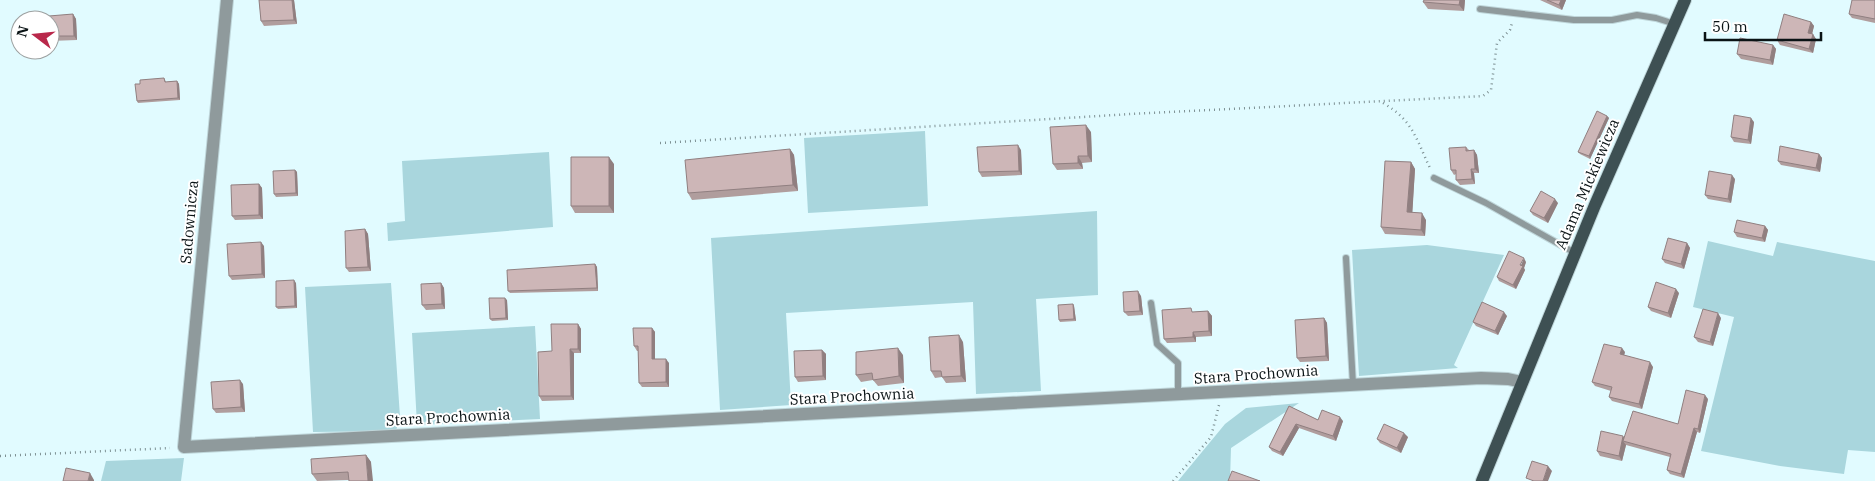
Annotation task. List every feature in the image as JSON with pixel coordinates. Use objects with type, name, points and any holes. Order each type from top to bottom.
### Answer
[{"type":"main road","name":"Adama Mickiewicza","points":[[1482,481],[1575,253],[1685,0]]},
{"type":"street","name":"Sadownicza","points":[[184,447],[227,0]]},
{"type":"street","name":"Stara Prochownia","points":[[184,447],[1222,394],[1489,378],[1522,382]]},
{"type":"lane","points":[[1480,9],[1574,20],[1612,20],[1637,15],[1675,24]]},
{"type":"lane","points":[[1434,178],[1486,203],[1575,253]]},
{"type":"lane","points":[[1346,258],[1353,385]]},
{"type":"lane","points":[[1151,303],[1157,344],[1178,363],[1178,395]]},
{"type":"path","points":[[660,143],[1131,114],[1383,103],[1483,96],[1492,90],[1497,43],[1510,30],[1514,12]]},
{"type":"path","points":[[1383,103],[1400,112],[1410,125],[1434,178]]},
{"type":"path","points":[[1173,481],[1211,437],[1222,394]]},
{"type":"path","points":[[0,456],[184,447]]},
{"type":"shaded area","points":[[925,131],[928,206],[808,213],[804,138]]},
{"type":"shaded area","points":[[549,152],[553,227],[388,241],[387,223],[405,221],[402,161]]},
{"type":"shaded area","points":[[1097,211],[1098,295],[1036,299],[1041,391],[976,394],[973,302],[786,313],[791,405],[720,410],[711,238]]},
{"type":"shaded area","points":[[1708,241],[1773,256],[1777,242],[1875,261],[1875,452],[1848,450],[1844,474],[1780,466],[1701,451],[1734,317],[1693,307]]},
{"type":"shaded area","points":[[1427,245],[1504,255],[1454,365],[1458,368],[1359,376],[1352,250]]},
{"type":"shaded area","points":[[391,283],[400,417],[396,431],[313,432],[305,287]]},
{"type":"shaded area","points":[[535,326],[540,419],[417,425],[412,333]]},
{"type":"shaded area","points":[[1299,403],[1231,448],[1230,481],[1178,481],[1225,424],[1246,408]]},
{"type":"shaded area","points":[[184,458],[181,481],[101,481],[106,461]]},
{"type":"building","points":[[259,0],[292,0],[294,20],[261,21]]},
{"type":"building","points":[[1424,0],[1460,0],[1459,5],[1423,2]]},
{"type":"building","points":[[1547,0],[1561,0],[1559,5]]},
{"type":"building","points":[[1852,0],[1875,0],[1875,19],[1849,14]]},
{"type":"building","points":[[73,14],[74,36],[60,36],[60,15]]},
{"type":"building","points":[[1784,14],[1811,22],[1808,33],[1813,34],[1809,49],[1777,40]]},
{"type":"building","points":[[1740,38],[1773,45],[1770,60],[1737,54]]},
{"type":"building","points":[[164,78],[165,82],[177,81],[178,98],[137,101],[135,84],[140,84],[140,80]]},
{"type":"building","points":[[1597,111],[1607,116],[1589,156],[1578,152]]},
{"type":"building","points":[[1734,115],[1751,118],[1748,140],[1731,137]]},
{"type":"building","points":[[1086,125],[1088,156],[1078,156],[1078,163],[1053,164],[1050,127]]},
{"type":"building","points":[[1018,145],[1019,171],[979,172],[977,147]]},
{"type":"building","points":[[1780,146],[1819,154],[1816,168],[1778,161]]},
{"type":"building","points":[[1466,147],[1466,151],[1474,150],[1475,169],[1471,169],[1472,179],[1456,180],[1456,170],[1451,170],[1449,148]]},
{"type":"building","points":[[790,149],[793,185],[688,193],[685,160]]},
{"type":"building","points":[[571,157],[609,157],[609,206],[571,206]]},
{"type":"building","points":[[1385,161],[1411,162],[1407,212],[1422,213],[1421,230],[1381,227]]},
{"type":"building","points":[[295,170],[296,193],[274,194],[273,171]]},
{"type":"building","points":[[1709,171],[1732,175],[1728,199],[1705,195]]},
{"type":"building","points":[[259,184],[259,215],[232,216],[231,185]]},
{"type":"building","points":[[1541,191],[1555,199],[1544,218],[1530,211]]},
{"type":"building","points":[[1737,220],[1765,226],[1762,238],[1734,232]]},
{"type":"building","points":[[365,229],[368,267],[346,268],[345,231]]},
{"type":"building","points":[[1668,238],[1687,243],[1681,264],[1662,259]]},
{"type":"building","points":[[261,242],[262,274],[229,276],[227,244]]},
{"type":"building","points":[[1509,251],[1524,258],[1520,265],[1523,266],[1513,285],[1497,277]]},
{"type":"building","points":[[595,264],[597,288],[508,291],[507,270]]},
{"type":"building","points":[[294,280],[295,306],[276,307],[276,281]]},
{"type":"building","points":[[1656,282],[1676,289],[1668,313],[1648,307]]},
{"type":"building","points":[[441,283],[442,304],[422,305],[421,284]]},
{"type":"building","points":[[1138,291],[1140,311],[1124,312],[1123,292]]},
{"type":"building","points":[[489,298],[505,298],[506,318],[490,319]]},
{"type":"building","points":[[1482,302],[1504,312],[1495,331],[1473,322]]},
{"type":"building","points":[[1073,304],[1074,319],[1059,320],[1058,305]]},
{"type":"building","points":[[1191,308],[1192,312],[1208,311],[1209,331],[1193,332],[1193,337],[1164,339],[1162,310]]},
{"type":"building","points":[[1703,309],[1718,313],[1710,342],[1694,337]]},
{"type":"building","points":[[1324,318],[1326,356],[1297,358],[1295,320]]},
{"type":"building","points":[[551,324],[578,324],[578,349],[570,349],[571,396],[539,396],[538,352],[552,351]]},
{"type":"building","points":[[633,328],[652,328],[652,359],[666,359],[666,382],[639,383],[638,346],[634,346]]},
{"type":"building","points":[[959,335],[961,376],[942,377],[941,371],[931,371],[929,337]]},
{"type":"building","points":[[1604,344],[1622,348],[1620,354],[1650,362],[1639,404],[1609,397],[1612,387],[1592,382]]},
{"type":"building","points":[[898,348],[899,376],[873,380],[872,373],[856,375],[856,352]]},
{"type":"building","points":[[822,350],[823,376],[795,377],[794,351]]},
{"type":"building","points":[[240,380],[241,407],[213,409],[211,382]]},
{"type":"building","points":[[1686,390],[1705,395],[1698,429],[1694,428],[1681,474],[1667,470],[1671,454],[1623,441],[1633,411],[1678,424]]},
{"type":"building","points":[[1289,406],[1318,420],[1322,410],[1340,417],[1333,436],[1296,424],[1280,452],[1269,447]]},
{"type":"building","points":[[1384,424],[1404,433],[1397,448],[1377,439]]},
{"type":"building","points":[[1601,431],[1623,436],[1619,456],[1597,451]]},
{"type":"building","points":[[366,455],[368,481],[349,481],[348,472],[312,474],[311,459]]},
{"type":"building","points":[[1532,461],[1548,466],[1543,481],[1534,481],[1526,478]]},
{"type":"building","points":[[66,468],[90,473],[88,481],[63,481]]},
{"type":"building","points":[[1232,471],[1260,481],[1228,481]]}]
